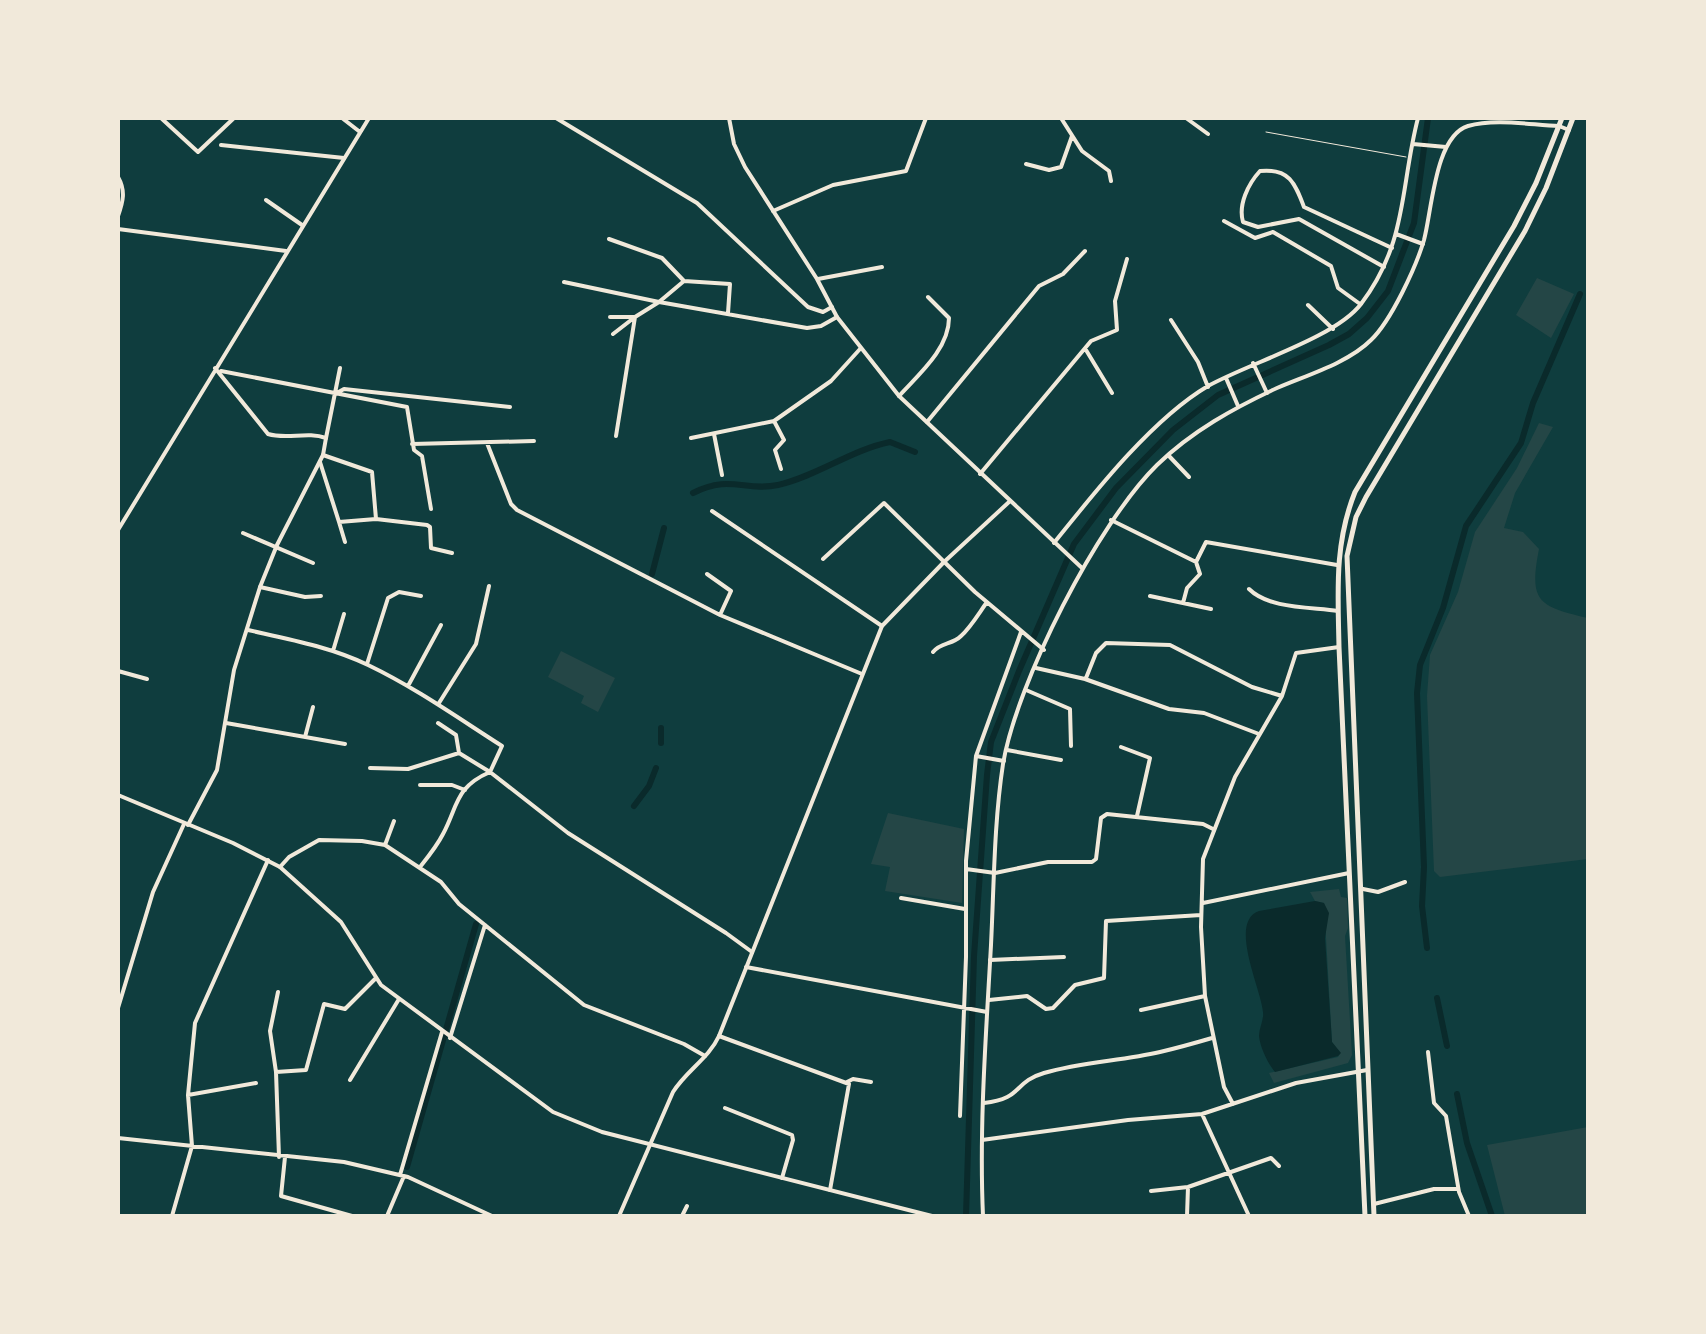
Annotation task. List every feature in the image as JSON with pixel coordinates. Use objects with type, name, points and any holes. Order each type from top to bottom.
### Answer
[{"type":"main road","points":[[1365,1216],[1339,648],[1340,534],[1355,492],[1508,238],[1562,118]]},
{"type":"main road","points":[[1374,1216],[1346,576],[1351,536],[1356,517],[1380,473],[1525,232],[1573,118]]},
{"type":"street","points":[[161,118],[198,152],[234,118]]},
{"type":"street","points":[[342,118],[360,132]]},
{"type":"street","points":[[118,530],[369,118]]},
{"type":"street","points":[[556,118],[697,203],[808,307],[824,312],[832,306]]},
{"type":"street","points":[[729,118],[737,152],[860,349],[926,423],[1082,568]]},
{"type":"street","points":[[773,212],[833,185],[906,171],[926,118]]},
{"type":"street","points":[[1061,118],[1082,151],[1109,171],[1111,180]]},
{"type":"street","points":[[1186,118],[1208,134]]},
{"type":"street","points":[[1054,543],[1103,483],[1180,408],[1208,387],[1333,329],[1360,304],[1384,268],[1397,234],[1418,118]]},
{"type":"street","points":[[1461,118],[1465,126]]},
{"type":"street","points":[[983,1216],[985,1012],[1001,761],[1042,648],[1082,568],[1111,520],[1169,456],[1208,424],[1237,403],[1349,355],[1370,341],[1386,319],[1423,244],[1443,147],[1454,134],[1465,126],[1483,123],[1559,126],[1569,130]]},
{"type":"street","points":[[1026,164],[1048,170],[1060,167],[1072,136]]},
{"type":"street","points":[[221,144],[344,158]]},
{"type":"street","points":[[1416,145],[1443,147]]},
{"type":"street","points":[[1384,268],[1298,219],[1248,225],[1240,218],[1244,200],[1260,171],[1279,172],[1294,182],[1304,207],[1392,248]]},
{"type":"street","points":[[118,178],[123,200],[118,216]]},
{"type":"street","points":[[266,200],[302,225]]},
{"type":"street","points":[[1224,222],[1255,238],[1273,232],[1318,258],[1334,269],[1338,288],[1360,304]]},
{"type":"street","points":[[118,230],[286,251]]},
{"type":"street","points":[[1397,234],[1423,244]]},
{"type":"street","points":[[610,239],[662,258],[684,281],[730,284],[728,313]]},
{"type":"street","points":[[926,423],[1039,286],[1063,274],[1085,250]]},
{"type":"street","points":[[980,474],[1093,340],[1117,330],[1116,301],[1127,259]]},
{"type":"street","points":[[816,279],[882,267]]},
{"type":"street","points":[[613,334],[684,281]]},
{"type":"street","points":[[564,282],[807,328],[821,326],[836,316]]},
{"type":"street","points":[[899,396],[938,350],[948,330],[949,318],[928,298]]},
{"type":"street","points":[[1308,305],[1333,329]]},
{"type":"street","points":[[610,317],[634,317]]},
{"type":"street","points":[[616,436],[634,317]]},
{"type":"street","points":[[1171,320],[1198,362],[1208,387]]},
{"type":"street","points":[[690,438],[774,421],[830,381],[860,349]]},
{"type":"street","points":[[1086,350],[1112,393]]},
{"type":"street","points":[[1254,365],[1266,391]]},
{"type":"street","points":[[118,1008],[153,892],[217,770],[234,670],[246,629],[277,545],[324,455],[340,368]]},
{"type":"street","points":[[218,370],[406,406],[412,444],[422,456],[431,509]]},
{"type":"street","points":[[218,370],[268,434],[326,438]]},
{"type":"street","points":[[1227,380],[1237,403]]},
{"type":"street","points":[[334,394],[344,389],[510,406]]},
{"type":"street","points":[[774,421],[784,440],[775,450],[781,469]]},
{"type":"street","points":[[714,434],[722,475]]},
{"type":"street","points":[[412,444],[534,441]]},
{"type":"street","points":[[487,443],[511,504],[518,510],[720,614],[862,674]]},
{"type":"street","points":[[324,455],[372,472],[376,519]]},
{"type":"street","points":[[1169,456],[1188,476]]},
{"type":"street","points":[[320,462],[344,542]]},
{"type":"street","points":[[631,1216],[620,1214],[680,1080],[719,1036],[882,626],[1009,502]]},
{"type":"street","points":[[823,559],[884,503],[1042,648]]},
{"type":"street","points":[[712,511],[882,626]]},
{"type":"street","points":[[339,522],[376,519],[429,526],[431,548],[452,553]]},
{"type":"street","points":[[1111,520],[1196,562]]},
{"type":"street","points":[[244,533],[314,563]]},
{"type":"street","points":[[1183,603],[1188,588],[1200,574],[1196,562],[1202,545],[1210,542],[1337,565]]},
{"type":"street","points":[[707,574],[731,591],[720,614]]},
{"type":"street","points":[[440,703],[476,644],[489,586]]},
{"type":"street","points":[[260,587],[305,597],[321,596]]},
{"type":"street","points":[[1248,589],[1256,596],[1282,604],[1338,611]]},
{"type":"street","points":[[367,664],[388,598],[399,592],[421,596]]},
{"type":"street","points":[[1150,596],[1210,610]]},
{"type":"street","points":[[933,652],[938,645],[961,637],[988,602]]},
{"type":"street","points":[[334,651],[344,614]]},
{"type":"street","points":[[408,686],[441,625]]},
{"type":"street","points":[[246,629],[334,651],[367,664],[440,703],[502,746],[490,772],[478,777],[454,804],[445,832],[420,868]]},
{"type":"street","points":[[960,1116],[967,869],[977,756],[1022,633]]},
{"type":"street","points":[[1086,679],[1096,653],[1106,643],[1170,645],[1252,686],[1282,696]]},
{"type":"street","points":[[1233,1104],[1224,1087],[1205,996],[1203,859],[1235,776],[1282,696],[1296,653],[1339,648]]},
{"type":"street","points":[[1036,668],[1086,679],[1169,709],[1204,713],[1259,734]]},
{"type":"street","points":[[118,671],[146,679]]},
{"type":"street","points":[[1026,690],[1070,708],[1070,746]]},
{"type":"street","points":[[305,737],[313,708]]},
{"type":"street","points":[[226,722],[345,744]]},
{"type":"street","points":[[438,723],[456,736],[459,752],[568,833],[752,952]]},
{"type":"street","points":[[1121,747],[1150,758],[1136,816]]},
{"type":"street","points":[[1007,750],[1061,760]]},
{"type":"street","points":[[370,768],[408,769],[459,752]]},
{"type":"street","points":[[977,756],[1001,761]]},
{"type":"street","points":[[420,785],[452,785],[465,790]]},
{"type":"street","points":[[118,794],[280,866],[341,922],[375,979],[553,1112],[602,1132],[928,1216]]},
{"type":"street","points":[[967,869],[995,873],[1048,862],[1092,862],[1096,859],[1103,815],[1203,824],[1214,829]]},
{"type":"street","points":[[385,845],[394,821]]},
{"type":"street","points":[[280,866],[319,840],[385,845],[441,882],[484,925],[584,1005],[705,1056]]},
{"type":"street","points":[[172,1216],[192,1146],[188,1095],[200,1008],[268,860]]},
{"type":"street","points":[[1203,902],[1349,873]]},
{"type":"street","points":[[1360,887],[1378,892],[1405,882]]},
{"type":"street","points":[[901,898],[966,909]]},
{"type":"street","points":[[988,1000],[1028,996],[1046,1009],[1053,1008],[1075,985],[1104,978],[1106,921],[1201,915]]},
{"type":"street","points":[[450,1038],[484,925]]},
{"type":"street","points":[[990,960],[1064,958]]},
{"type":"street","points":[[746,967],[985,1012]]},
{"type":"street","points":[[276,1072],[306,1070],[324,1004],[345,1009],[375,979]]},
{"type":"street","points":[[278,992],[270,1031],[282,1157],[280,1196],[352,1216]]},
{"type":"street","points":[[1141,1010],[1205,996]]},
{"type":"street","points":[[350,1080],[399,999]]},
{"type":"street","points":[[387,1216],[442,1032]]},
{"type":"street","points":[[719,1036],[848,1082],[871,1082]]},
{"type":"street","points":[[984,1103],[1012,1098],[1029,1079],[1073,1065],[1158,1053],[1212,1038]]},
{"type":"street","points":[[1428,1052],[1434,1102],[1446,1116],[1459,1192],[1470,1216]]},
{"type":"street","points":[[982,1140],[1202,1114],[1296,1083],[1366,1070]]},
{"type":"street","points":[[830,1190],[848,1082]]},
{"type":"street","points":[[188,1095],[256,1083]]},
{"type":"street","points":[[725,1108],[792,1135],[794,1140],[782,1178]]},
{"type":"street","points":[[1202,1114],[1249,1216]]},
{"type":"street","points":[[118,1138],[344,1162],[402,1175],[492,1216]]},
{"type":"street","points":[[1150,1191],[1188,1187],[1271,1158],[1279,1166]]},
{"type":"street","points":[[1187,1216],[1188,1187]]},
{"type":"street","points":[[1374,1204],[1434,1189],[1455,1188],[1459,1192]]},
{"type":"street","points":[[682,1216],[687,1206]]},
{"type":"lane","points":[[1266,132],[1411,158]]},
{"type":"shaded area","points":[[1537,278],[1574,294],[1551,338],[1516,315]]},
{"type":"shaded area","points":[[1539,423],[1553,427],[1515,493],[1504,528],[1523,532],[1539,549],[1535,580],[1547,605],[1588,618],[1588,859],[1440,877],[1434,871],[1427,696],[1430,655],[1458,592],[1475,532],[1517,468]]},
{"type":"shaded area","points":[[561,651],[615,678],[598,712],[581,703],[584,696],[548,677]]},
{"type":"shaded area","points":[[888,813],[964,829],[962,903],[885,891],[890,867],[871,864]]},
{"type":"shaded area","points":[[1339,889],[1341,897],[1347,898],[1345,936],[1352,1055],[1348,1063],[1274,1083],[1269,1073],[1338,1057],[1340,1053],[1332,1042],[1324,903],[1315,901],[1310,892]]},
{"type":"shaded area","points":[[1315,901],[1324,903],[1329,913],[1325,938],[1332,1042],[1341,1053],[1275,1072],[1260,1040],[1263,1012],[1246,928],[1259,911]]},
{"type":"shaded area","points":[[1588,1127],[1588,1216],[1505,1216],[1487,1145]]},
{"type":"waterway","points":[[966,1216],[974,956],[987,775],[991,742],[1019,671],[1074,544],[1116,488],[1173,430],[1218,395],[1349,334],[1388,291],[1414,223],[1428,118]]},
{"type":"waterway","points":[[1427,948],[1422,906],[1417,693],[1420,665],[1443,608],[1466,526],[1521,443],[1533,403],[1580,294]]},
{"type":"waterway","points":[[693,493],[727,484],[778,485],[890,442],[915,452]]},
{"type":"waterway","points":[[652,574],[664,528]]},
{"type":"waterway","points":[[661,728],[661,743]]},
{"type":"waterway","points":[[634,806],[656,768]]},
{"type":"waterway","points":[[407,1167],[476,924]]},
{"type":"waterway","points":[[1437,998],[1447,1046]]},
{"type":"waterway","points":[[1457,1094],[1467,1143],[1492,1216]]}]
